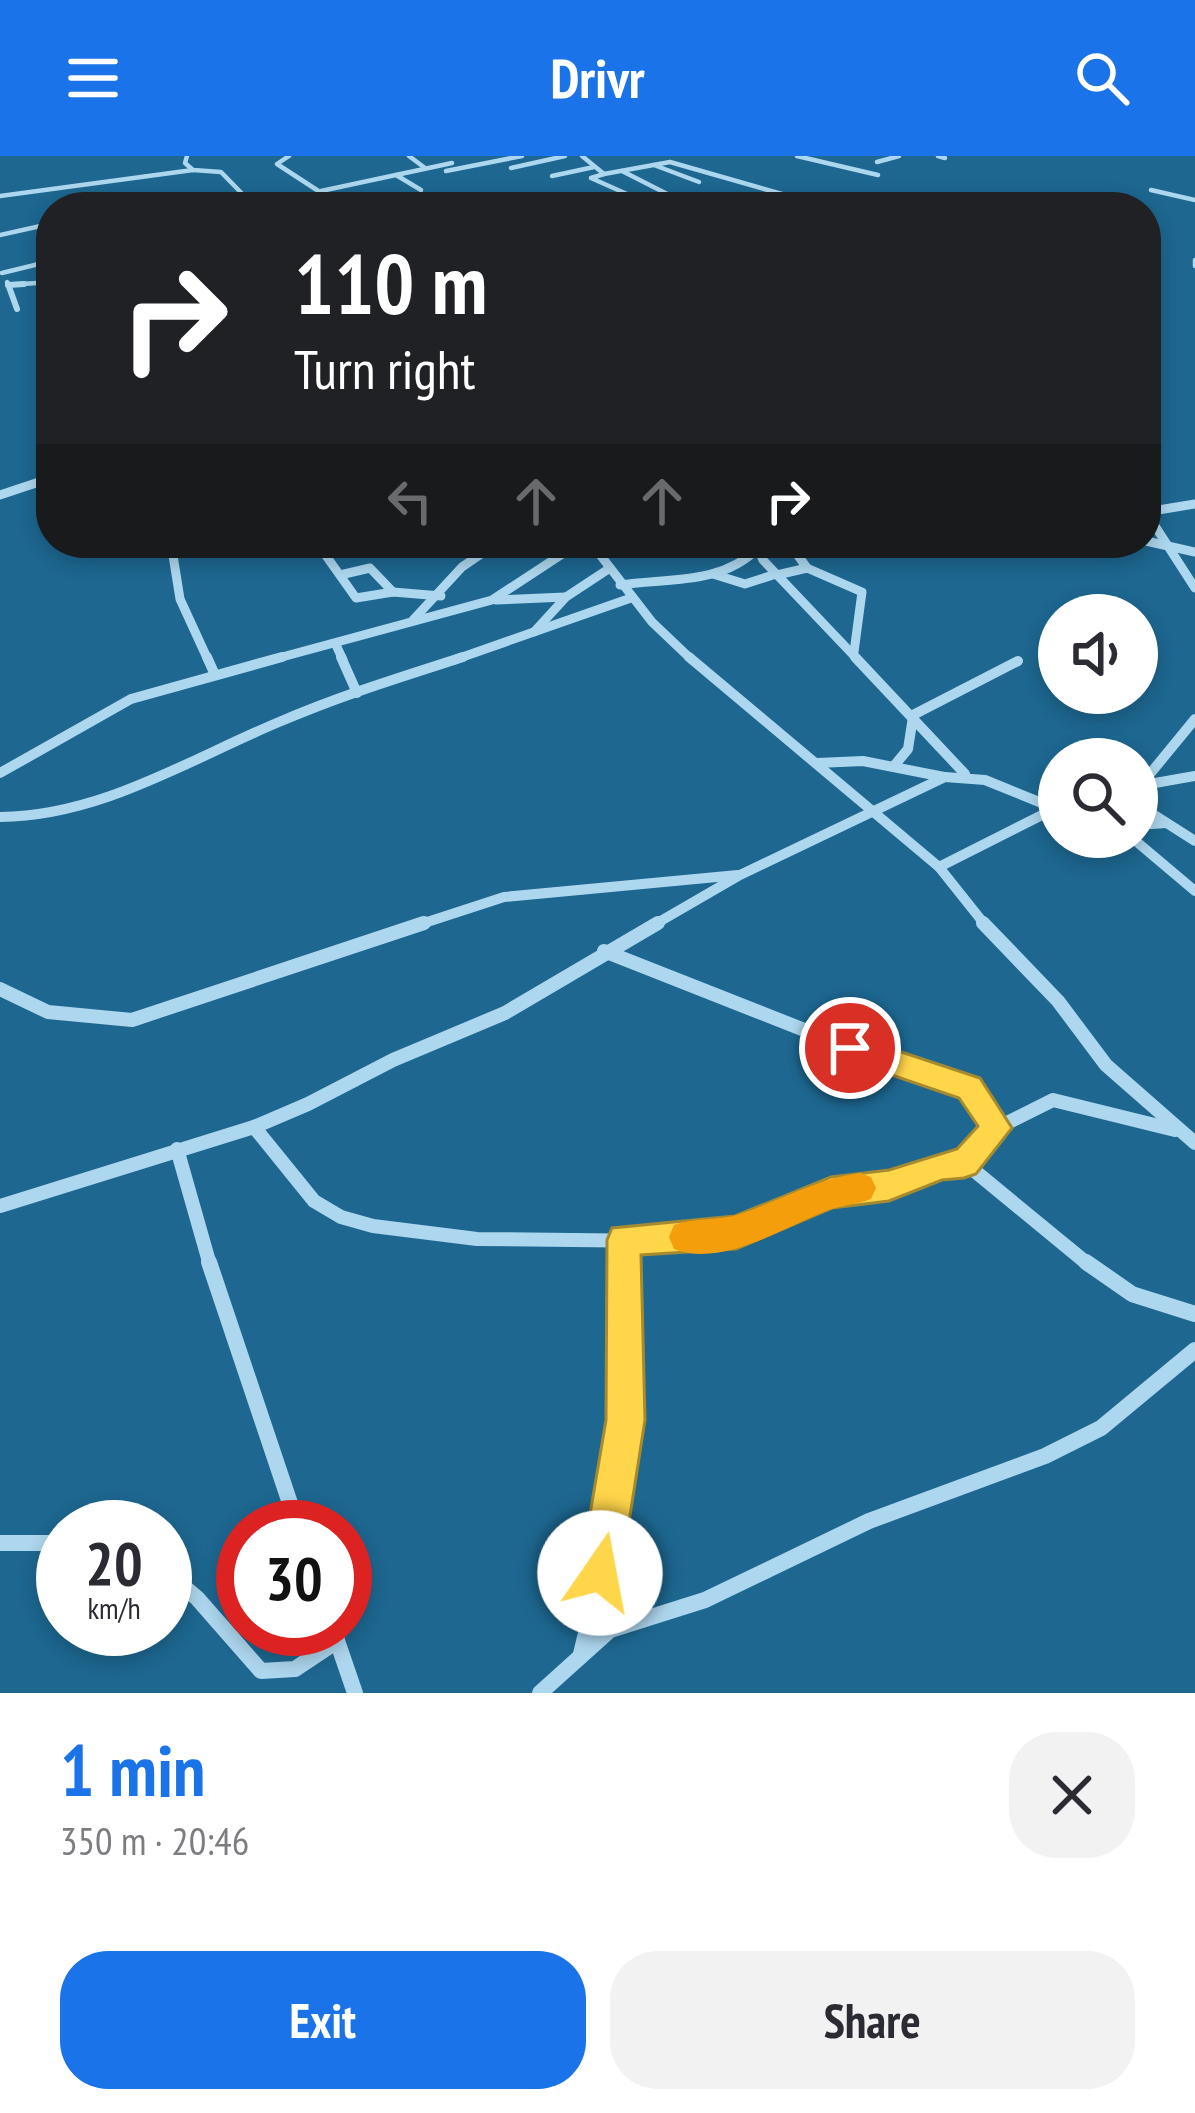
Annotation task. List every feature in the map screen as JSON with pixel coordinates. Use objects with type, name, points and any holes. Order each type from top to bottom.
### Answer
[{"type":"street","points":[[187,156],[185,163],[193,170]]},
{"type":"street","points":[[289,156],[278,164],[320,191],[395,174],[522,156]]},
{"type":"street","points":[[410,156],[450,179]]},
{"type":"street","points":[[432,169],[452,163],[440,156]]},
{"type":"street","points":[[469,156],[484,164]]},
{"type":"street","points":[[511,168],[566,156]]},
{"type":"street","points":[[582,156],[604,174]]},
{"type":"street","points":[[797,156],[878,176]]},
{"type":"street","points":[[876,159],[899,156]]},
{"type":"street","points":[[622,192],[591,178],[670,161],[779,192]]},
{"type":"street","points":[[653,165],[699,182]]},
{"type":"street","points":[[552,176],[594,167]]},
{"type":"street","points":[[633,169],[686,189]]},
{"type":"street","points":[[0,196],[193,170],[221,172],[240,192]]},
{"type":"street","points":[[621,171],[662,192]]},
{"type":"street","points":[[395,174],[421,190]]},
{"type":"street","points":[[1151,190],[1160,192]]},
{"type":"street","points":[[1161,192],[1195,200]]},
{"type":"street","points":[[0,235],[36,227]]},
{"type":"street","points":[[17,309],[1,272],[36,264]]},
{"type":"street","points":[[8,285],[36,283]]},
{"type":"street","points":[[0,495],[36,483]]},
{"type":"street","points":[[1161,510],[1195,504]]},
{"type":"street","points":[[1161,531],[1195,588]]},
{"type":"street","points":[[1161,544],[1195,553]]},
{"type":"street","points":[[173,558],[180,599],[215,675]]},
{"type":"street","points":[[328,558],[356,598],[393,592],[441,596]]},
{"type":"street","points":[[411,622],[441,596],[468,558]]},
{"type":"street","points":[[491,600],[556,558]]},
{"type":"street","points":[[602,558],[631,598],[734,700],[939,867],[986,927],[1058,1001],[1106,1065],[1195,1143]]},
{"type":"street","points":[[726,574],[747,558]]},
{"type":"street","points":[[762,558],[965,774],[1038,801]]},
{"type":"street","points":[[800,558],[808,568]]},
{"type":"street","points":[[340,575],[370,568],[393,592]]},
{"type":"street","points":[[533,633],[566,597],[610,568]]},
{"type":"street","points":[[620,585],[712,573],[745,584],[808,568],[830,573],[865,596],[853,634],[854,653]]},
{"type":"street","points":[[1,772],[110,708],[215,675],[491,600],[566,597]]},
{"type":"street","points":[[0,817],[49,815],[97,799],[263,727],[631,598]]},
{"type":"street","points":[[336,645],[357,693]]},
{"type":"street","points":[[913,716],[1018,661]]},
{"type":"street","points":[[894,766],[908,749],[913,716]]},
{"type":"street","points":[[1158,766],[1174,737],[1195,719]]},
{"type":"street","points":[[817,763],[894,766],[945,777]]},
{"type":"street","points":[[0,1206],[26,1193],[254,1127],[505,1013],[740,874],[868,810],[945,777],[965,774]]},
{"type":"street","points":[[1158,783],[1195,776]]},
{"type":"street","points":[[1158,817],[1195,842]]},
{"type":"street","points":[[939,867],[1038,818]]},
{"type":"street","points":[[1158,824],[1167,823]]},
{"type":"street","points":[[1156,858],[1195,891]]},
{"type":"street","points":[[0,989],[48,1012],[132,1020],[504,897],[740,874]]},
{"type":"street","points":[[604,951],[850,1048],[969,1088],[997,1128]]},
{"type":"street","points":[[254,1127],[280,1169],[322,1206],[356,1222],[435,1238],[624,1240],[736,1232],[831,1193],[889,1185],[942,1165],[964,1163],[997,1128],[1057,1100],[1175,1130]]},
{"type":"street","points":[[177,1149],[220,1299],[289,1500]]},
{"type":"street","points":[[964,1163],[1107,1279],[1132,1294],[1195,1314]]},
{"type":"street","points":[[580,1654],[610,1532],[626,1420],[624,1240]]},
{"type":"street","points":[[540,1693],[610,1630],[705,1600],[869,1520],[1045,1456],[1101,1428],[1195,1350]]},
{"type":"street","points":[[0,1543],[36,1543]]},
{"type":"street","points":[[192,1594],[216,1620]]},
{"type":"street","points":[[248,1656],[261,1671],[295,1669],[310,1656]]},
{"type":"street","points":[[342,1656],[355,1693]]},
{"type":"slow traffic","points":[[686,1237],[736,1232],[831,1193],[860,1188]]},
{"type":"route","points":[[600,1573],[626,1420],[624,1240],[736,1232],[831,1193],[889,1185],[942,1165],[964,1163],[978,1154],[997,1128],[969,1088],[850,1048]]}]
